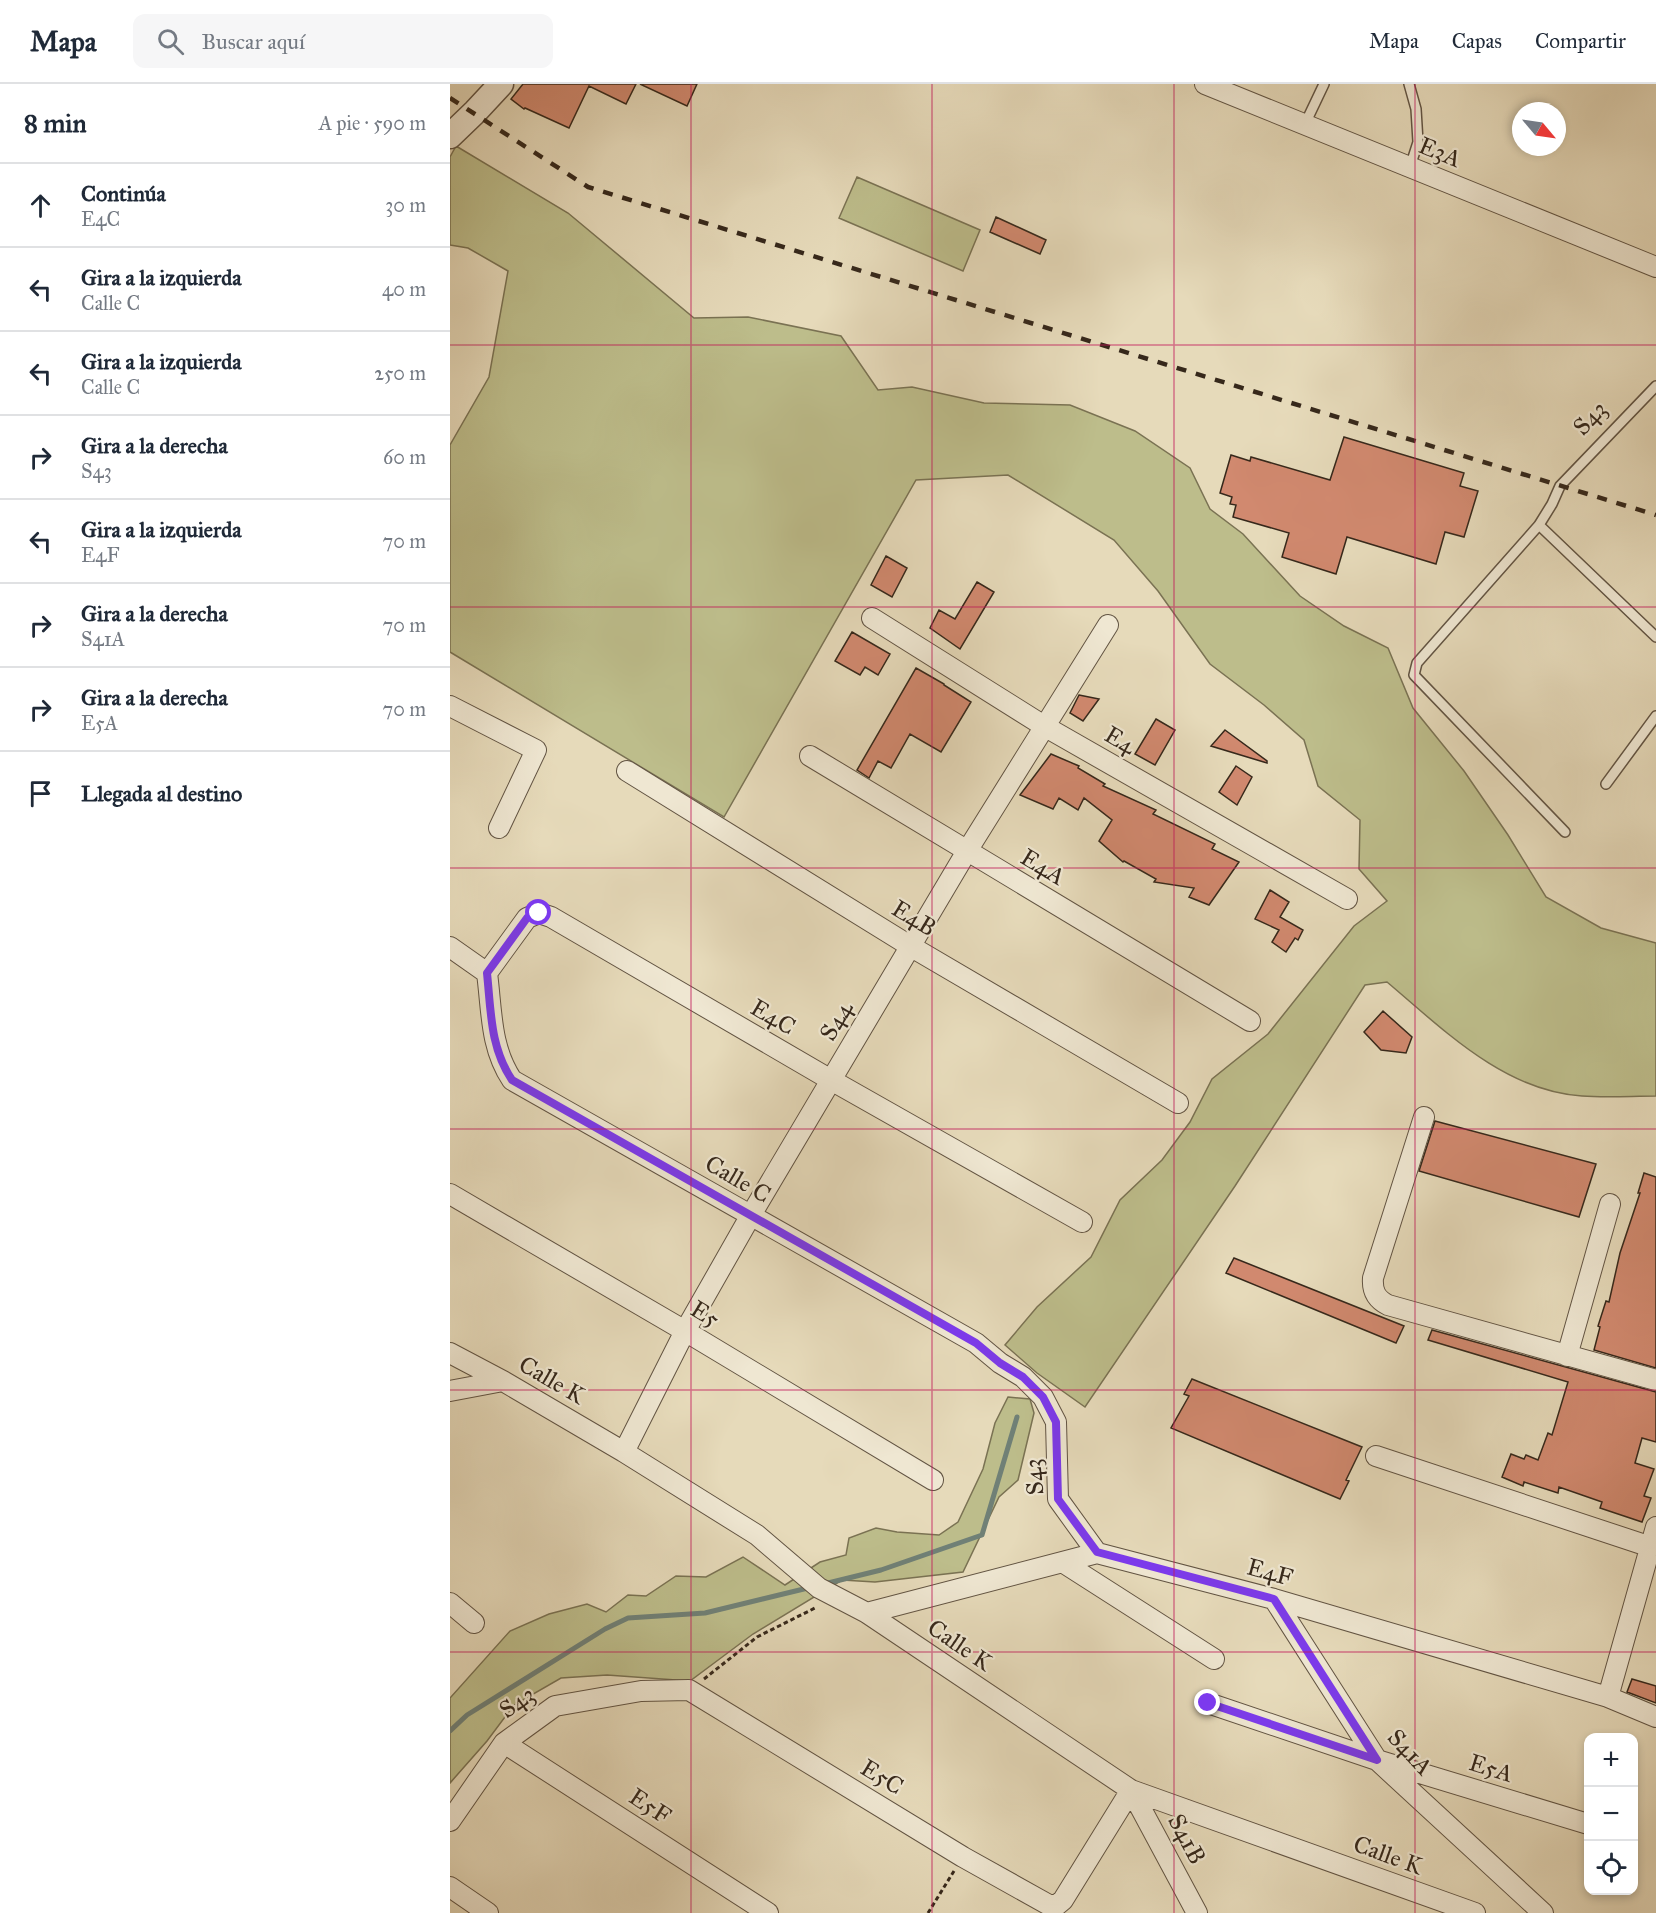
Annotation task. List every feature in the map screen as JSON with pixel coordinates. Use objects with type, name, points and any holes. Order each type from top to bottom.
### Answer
[{"type":"street","points":[[450,136],[501,84]]},
{"type":"street","name":"E3A","points":[[1205,84],[1656,267]]},
{"type":"street","name":"E4","points":[[872,618],[1044,726],[1347,899]]},
{"type":"street","name":"S44","points":[[624,1452],[685,1331],[751,1215],[967,851],[1108,624]]},
{"type":"street","points":[[451,709],[536,750],[499,828]]},
{"type":"street","name":"E4A","points":[[810,756],[1250,1022]]},
{"type":"street","name":"E4B","points":[[627,771],[910,946],[1178,1103]]},
{"type":"street","name":"E4C","points":[[487,973],[527,918],[539,913],[551,916],[831,1080],[1082,1222]]},
{"type":"street","points":[[450,947],[487,973]]},
{"type":"street","name":"Calle C","points":[[487,973],[495,1044],[502,1064],[512,1080],[976,1343],[1000,1363],[1023,1377],[1043,1397],[1056,1422]]},
{"type":"street","points":[[1424,1117],[1373,1278],[1372,1287],[1375,1296],[1388,1305],[1656,1380]]},
{"type":"street","name":"E5","points":[[450,1194],[685,1331],[933,1480]]},
{"type":"street","points":[[1567,1356],[1610,1204]]},
{"type":"street","name":"Calle K","points":[[450,1353],[503,1381],[624,1452],[757,1535],[819,1588],[867,1613],[1131,1790],[1475,1913]]},
{"type":"street","points":[[450,1391],[503,1381]]},
{"type":"street","name":"S43","points":[[1056,1422],[1058,1499],[1097,1552]]},
{"type":"street","points":[[1376,1456],[1650,1547]]},
{"type":"street","points":[[1608,1697],[1656,1527]]},
{"type":"street","points":[[867,1613],[1064,1563],[1097,1552]]},
{"type":"street","name":"E4F","points":[[1097,1552],[1274,1599],[1608,1697],[1656,1717]]},
{"type":"street","points":[[1064,1563],[1214,1659]]},
{"type":"street","name":"S41A","points":[[1274,1599],[1377,1760],[1543,1913]]},
{"type":"street","points":[[450,1603],[474,1623]]},
{"type":"street","name":"S43","points":[[450,1821],[504,1743],[555,1706],[641,1691],[689,1690]]},
{"type":"street","name":"E5C","points":[[689,1690],[963,1857],[1049,1905],[1057,1905],[1063,1900],[1131,1790]]},
{"type":"street","name":"E5A","points":[[1208,1703],[1377,1760],[1584,1823]]},
{"type":"street","name":"E5F","points":[[504,1743],[768,1913]]},
{"type":"street","name":"S41B","points":[[1131,1790],[1197,1913]]},
{"type":"street","points":[[450,1887],[488,1913]]},
{"type":"lane","points":[[1305,124],[1324,84]]},
{"type":"lane","points":[[1409,84],[1416,109],[1418,142],[1410,167]]},
{"type":"lane","name":"S43","points":[[1565,832],[1414,675],[1417,663],[1539,525],[1560,486],[1656,386]]},
{"type":"lane","points":[[1539,525],[1656,637]]},
{"type":"lane","points":[[1606,784],[1656,716]]},
{"type":"path","points":[[689,1690],[757,1637],[838,1597]]},
{"type":"path","points":[[928,1913],[963,1857]]},
{"type":"green space","points":[[456,146],[568,213],[694,318],[748,317],[841,336],[878,390],[912,387],[984,403],[1070,405],[1135,431],[1190,468],[1210,509],[1243,534],[1300,596],[1344,626],[1388,648],[1413,708],[1464,771],[1508,835],[1546,897],[1601,928],[1656,943],[1656,1096],[1582,1096],[1554,1092],[1527,1083],[1501,1070],[1453,1038],[1387,982],[1365,985],[1235,1186],[1085,1407],[1037,1373],[1005,1345],[1037,1307],[1091,1257],[1120,1200],[1162,1160],[1190,1122],[1212,1079],[1268,1034],[1354,926],[1387,901],[1359,869],[1360,820],[1318,786],[1304,740],[1264,705],[1210,664],[1158,591],[1114,540],[1008,475],[916,480],[724,817],[450,652],[450,445],[489,377],[508,271],[468,248],[450,245],[450,157]]},
{"type":"green space","points":[[857,177],[980,230],[963,271],[839,218]]},
{"type":"green space","points":[[1008,1397],[1030,1399],[1034,1413],[1018,1480],[999,1497],[963,1572],[875,1582],[842,1580],[753,1634],[690,1681],[607,1675],[561,1678],[514,1705],[487,1741],[450,1783],[450,1698],[510,1631],[549,1614],[587,1604],[606,1612],[628,1595],[646,1596],[676,1576],[706,1577],[743,1557],[785,1585],[820,1562],[846,1555],[849,1538],[876,1528],[939,1535],[958,1522],[983,1469],[995,1423]]},
{"type":"building","points":[[523,84],[636,84],[626,104],[589,86],[569,128],[524,109],[511,99]]},
{"type":"building","points":[[640,84],[697,84],[687,106]]},
{"type":"building","points":[[996,217],[1046,240],[1040,254],[990,232]]},
{"type":"building","points":[[1344,437],[1464,473],[1460,486],[1478,491],[1464,537],[1445,532],[1436,564],[1347,537],[1336,574],[1282,557],[1289,533],[1233,517],[1236,505],[1230,504],[1232,497],[1220,493],[1231,455],[1250,461],[1251,457],[1330,480]]},
{"type":"building","points":[[886,556],[907,568],[892,597],[871,585]]},
{"type":"building","points":[[977,582],[994,592],[960,649],[930,628],[939,610],[955,619]]},
{"type":"building","points":[[852,632],[890,654],[878,675],[865,667],[860,675],[835,661]]},
{"type":"building","points":[[916,668],[971,702],[941,752],[910,734],[891,768],[878,761],[869,778],[857,770]]},
{"type":"building","points":[[1079,695],[1099,699],[1083,721],[1070,713]]},
{"type":"building","points":[[1156,719],[1175,730],[1155,765],[1135,754]]},
{"type":"building","points":[[1225,730],[1267,761],[1267,763],[1211,746]]},
{"type":"building","points":[[1051,754],[1079,766],[1078,768],[1105,784],[1103,786],[1156,810],[1153,814],[1215,844],[1212,849],[1239,862],[1209,905],[1189,897],[1194,888],[1154,882],[1156,879],[1123,862],[1099,841],[1112,820],[1084,798],[1078,810],[1059,798],[1053,809],[1020,795]]},
{"type":"building","points":[[1236,766],[1252,777],[1237,805],[1219,792]]},
{"type":"building","points":[[1270,890],[1289,902],[1280,917],[1303,930],[1298,940],[1295,938],[1286,952],[1272,942],[1279,930],[1255,919]]},
{"type":"building","points":[[1383,1011],[1412,1037],[1406,1053],[1381,1050],[1364,1032]]},
{"type":"building","points":[[1435,1121],[1596,1164],[1579,1217],[1419,1171]]},
{"type":"building","points":[[1644,1173],[1656,1177],[1656,1368],[1594,1350],[1600,1327],[1598,1326],[1606,1301],[1609,1302],[1620,1253],[1640,1193],[1638,1193]]},
{"type":"building","points":[[1234,1258],[1404,1326],[1396,1343],[1226,1273]]},
{"type":"building","points":[[1432,1330],[1656,1392],[1656,1442],[1642,1438],[1635,1463],[1654,1469],[1644,1496],[1651,1498],[1642,1522],[1600,1508],[1602,1502],[1559,1487],[1558,1493],[1524,1482],[1523,1486],[1502,1477],[1511,1454],[1524,1459],[1526,1455],[1538,1460],[1548,1433],[1552,1435],[1568,1382],[1428,1340]]},
{"type":"building","points":[[1192,1379],[1362,1447],[1346,1480],[1349,1481],[1340,1499],[1171,1428],[1189,1396],[1184,1394]]},
{"type":"building","points":[[1632,1679],[1656,1686],[1656,1703],[1627,1692]]},
{"type":"waterway","points":[[824,1584],[881,1570],[982,1535],[1017,1417]]},
{"type":"waterway","points":[[450,1731],[467,1715],[605,1629],[628,1618],[705,1613],[812,1587]]},
{"type":"railway","points":[[450,98],[588,187],[1656,515]]},
{"type":"route","points":[[539,913],[527,918],[487,973],[495,1044],[502,1064],[512,1080],[976,1343],[1000,1363],[1023,1377],[1043,1397],[1056,1422],[1058,1499],[1097,1552],[1274,1599],[1377,1760],[1208,1703]]}]
